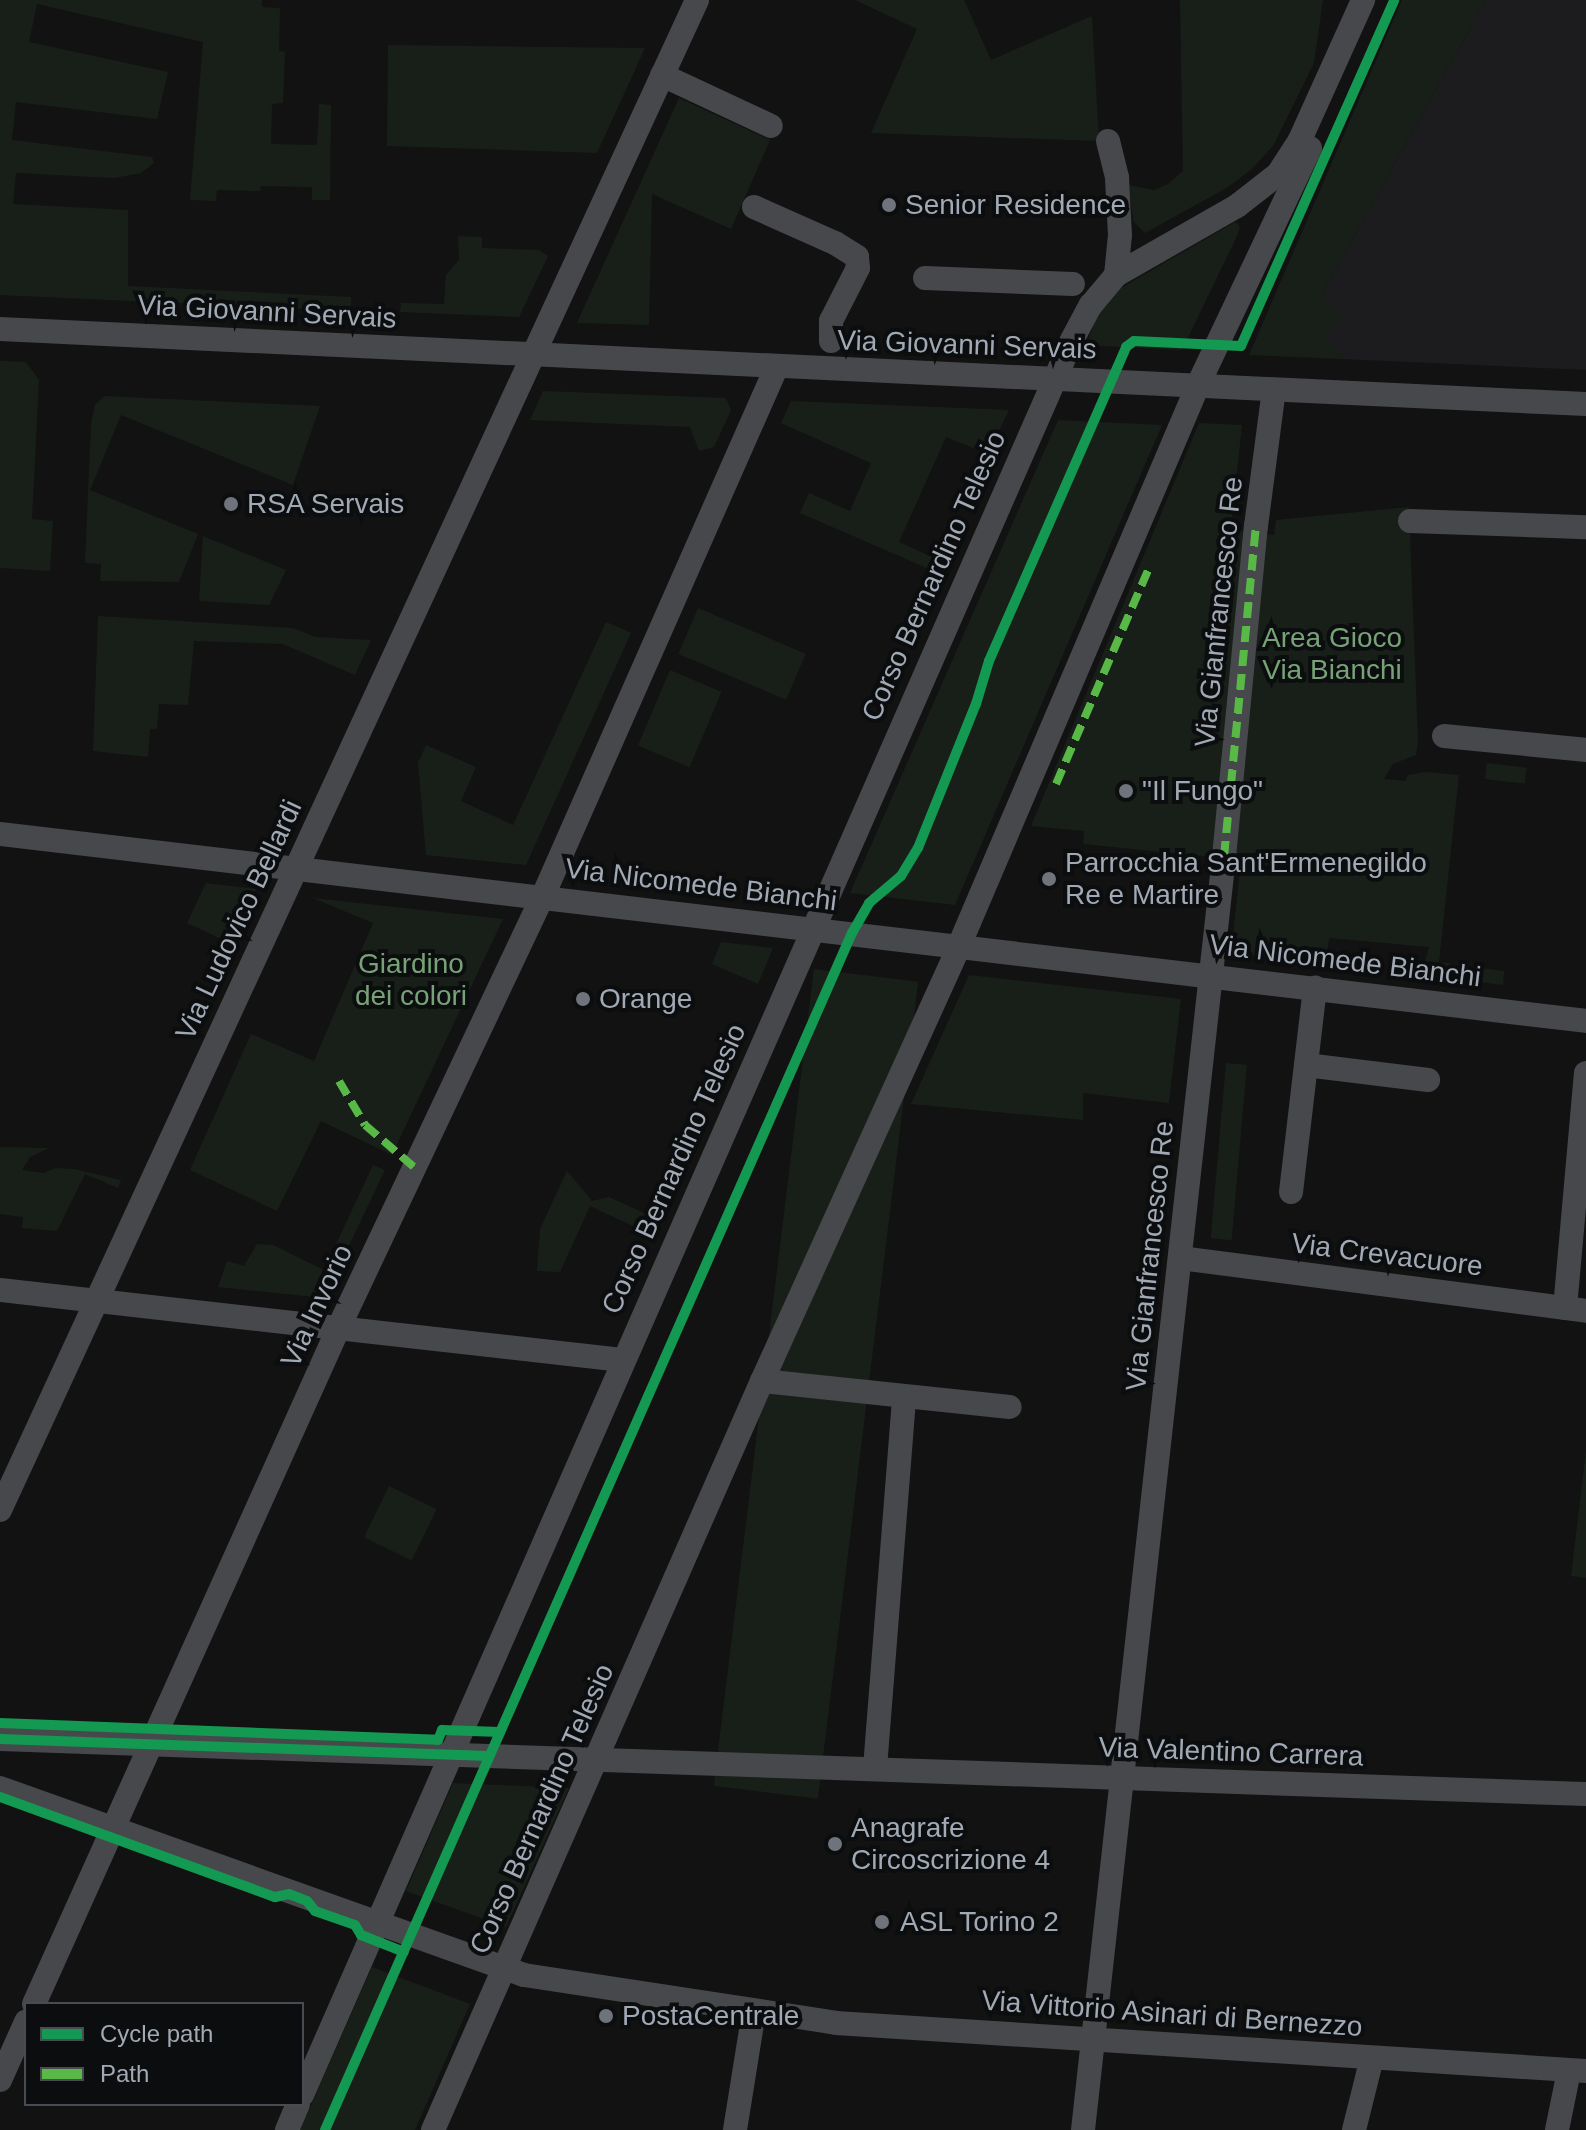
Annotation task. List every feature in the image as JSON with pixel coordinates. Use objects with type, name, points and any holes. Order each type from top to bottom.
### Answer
[{"type":"street","points":[[532,355],[697,0]]},
{"type":"street","points":[[1342,0],[1358,29]]},
{"type":"street","name":"Corso Bernardino Telesio","points":[[433,2130],[762,1381],[959,946],[1198,385],[1358,29],[1363,0]]},
{"type":"street","name":"Corso Bernardino Telesio","points":[[304,2090],[1054,378],[1091,305],[1116,275],[1237,206],[1278,174],[1299,142],[1358,29],[1378,0]]},
{"type":"street","points":[[662,75],[771,126]]},
{"type":"street","points":[[1108,141],[1119,200],[1116,275]]},
{"type":"street","points":[[754,207],[835,243],[857,257],[858,268],[831,321],[831,341]]},
{"type":"street","points":[[925,278],[1073,284]]},
{"type":"street","name":"Via Giovanni Servais","points":[[0,329],[1586,404]]},
{"type":"street","name":"Via Ludovico Bellardi","points":[[0,1510],[532,355]]},
{"type":"street","points":[[543,896],[777,366]]},
{"type":"street","name":"Via Gianfrancesco Re","points":[[1083,2130],[1224,857],[1256,526],[1274,390]]},
{"type":"street","points":[[1410,521],[1586,527]]},
{"type":"street","points":[[1444,736],[1586,750]]},
{"type":"street","name":"Via Nicomede Bianchi","points":[[0,834],[1586,1021]]},
{"type":"street","name":"Via Invorio","points":[[152,1743],[339,1327],[543,896]]},
{"type":"street","points":[[1291,1192],[1315,987]]},
{"type":"street","points":[[1306,1065],[1428,1080]]},
{"type":"street","points":[[1576,1310],[1586,1073]]},
{"type":"street","name":"Via Crevacuore","points":[[1180,1258],[1576,1310]]},
{"type":"street","points":[[0,1290],[622,1360]]},
{"type":"street","points":[[762,1381],[1010,1407]]},
{"type":"street","points":[[875,1768],[904,1396]]},
{"type":"street","name":"Via Valentino Carrera","points":[[0,1739],[1586,1794]]},
{"type":"street","points":[[35,2002],[152,1743]]},
{"type":"street","name":"Via Vittorio Asinari di Bernezzo","points":[[0,1788],[504,1969],[836,2023],[1578,2071]]},
{"type":"street","points":[[1586,1788],[1586,1794]]},
{"type":"street","points":[[735,2130],[754,2011]]},
{"type":"street","points":[[0,2080],[24,2026]]},
{"type":"street","points":[[1354,2130],[1372,2058]]},
{"type":"street","points":[[1557,2130],[1578,2071]]},
{"type":"street","points":[[287,2130],[297,2106]]},
{"type":"shaded area","points":[[1486,0],[1586,0],[1586,370],[1342,359],[1326,339],[1322,294]]},
{"type":"green space","points":[[0,0],[262,0],[262,7],[280,8],[279,51],[285,52],[283,103],[272,104],[271,144],[317,145],[319,104],[331,105],[330,200],[312,200],[312,187],[261,186],[260,191],[217,190],[216,201],[190,200],[203,42],[37,4],[29,42],[168,72],[157,119],[16,102],[12,140],[152,157],[154,163],[141,173],[114,178],[16,173],[13,204],[128,210],[128,286],[351,297],[351,311],[0,295]]},
{"type":"green space","points":[[855,0],[964,0],[991,60],[1092,16],[1099,141],[871,133],[917,29]]},
{"type":"green space","points":[[1180,0],[1323,0],[1314,63],[1273,146],[1252,169],[1228,187],[1145,233],[1133,221],[1129,185],[1154,190],[1168,184],[1183,171]]},
{"type":"green space","points":[[1402,0],[1486,0],[1322,294],[1340,316],[1326,339],[1342,359],[1249,355]]},
{"type":"green space","points":[[388,45],[645,48],[597,153],[387,146]]},
{"type":"green space","points":[[679,98],[770,140],[731,229],[652,194],[649,325],[577,323]]},
{"type":"green space","points":[[1235,222],[1240,226],[1237,236],[1182,350],[1086,345],[1099,311],[1114,292]]},
{"type":"green space","points":[[458,236],[482,237],[482,248],[539,250],[548,256],[519,317],[400,312],[401,303],[444,304],[446,275],[459,260]]},
{"type":"green space","points":[[0,361],[26,362],[39,380],[32,519],[53,521],[50,571],[0,568]]},
{"type":"green space","points":[[543,391],[726,398],[731,410],[714,447],[699,451],[690,427],[530,420]]},
{"type":"green space","points":[[105,396],[320,406],[293,485],[121,415],[90,490],[198,534],[179,582],[100,581],[101,564],[85,563],[91,423],[95,405]]},
{"type":"green space","points":[[791,401],[1009,410],[988,454],[946,437],[899,542],[941,561],[936,572],[800,513],[809,493],[850,511],[871,463],[781,423]]},
{"type":"green space","points":[[1058,420],[1162,425],[955,905],[850,893]]},
{"type":"green space","name":"Area Gioco Via Bianchi","points":[[1199,423],[1242,425],[1231,529],[1274,535],[1276,520],[1409,507],[1418,740],[1416,755],[1393,764],[1384,779],[1405,781],[1408,775],[1426,772],[1459,775],[1439,962],[1504,971],[1503,985],[1406,973],[1424,965],[1429,947],[1329,938],[1326,964],[1231,953],[1241,860],[1083,844],[1084,831],[1031,826]]},
{"type":"green space","points":[[203,536],[286,570],[269,605],[199,601]]},
{"type":"green space","points":[[698,608],[806,654],[786,700],[678,654]]},
{"type":"green space","points":[[98,616],[292,628],[316,637],[371,640],[355,675],[283,644],[194,641],[188,705],[159,704],[157,729],[150,729],[148,757],[93,751]]},
{"type":"green space","points":[[606,622],[631,633],[526,865],[426,855],[418,763],[426,745],[476,767],[461,801],[513,825]]},
{"type":"green space","points":[[670,670],[722,692],[690,767],[638,745]]},
{"type":"green space","points":[[1487,763],[1527,768],[1525,784],[1485,779]]},
{"type":"green space","points":[[206,883],[256,889],[232,944],[187,923]]},
{"type":"green space","name":"Giardino dei colori","points":[[313,898],[503,919],[392,1155],[321,1121],[277,1211],[190,1170],[251,1034],[314,1061],[373,923]]},
{"type":"green space","points":[[721,942],[773,948],[758,984],[712,964]]},
{"type":"green space","points":[[814,969],[918,982],[818,1799],[714,1786]]},
{"type":"green space","points":[[969,975],[1181,999],[1169,1103],[1083,1093],[1083,1120],[911,1104]]},
{"type":"green space","points":[[1226,1063],[1247,1065],[1232,1240],[1211,1238]]},
{"type":"green space","points":[[0,1147],[49,1148],[30,1157],[22,1170],[43,1173],[56,1168],[74,1169],[121,1180],[118,1188],[85,1174],[57,1231],[22,1228],[23,1217],[0,1214]]},
{"type":"green space","points":[[373,1165],[385,1170],[324,1298],[218,1287],[227,1261],[244,1266],[257,1244],[273,1245],[324,1270]]},
{"type":"green space","points":[[567,1171],[592,1201],[609,1197],[655,1218],[648,1233],[590,1206],[560,1272],[537,1271],[540,1229]]},
{"type":"green space","points":[[1586,1451],[1586,1578],[1571,1576]]},
{"type":"green space","points":[[389,1486],[437,1509],[412,1560],[364,1537]]},
{"type":"green space","points":[[453,1783],[569,1788],[506,1927],[406,1891]]},
{"type":"green space","points":[[372,1967],[470,2004],[415,2130],[300,2130]]},
{"type":"marked path","points":[[1224,857],[1256,526]]},
{"type":"marked path","points":[[1056,784],[1148,570]]},
{"type":"marked path","points":[[339,1081],[365,1125],[415,1168]]},
{"type":"cycle path","points":[[325,2130],[852,933],[869,903],[901,876],[918,848],[976,704],[989,661],[1126,347],[1134,341],[1241,346],[1394,0]]},
{"type":"cycle path","points":[[0,1723],[438,1740],[442,1730],[500,1732]]},
{"type":"cycle path","points":[[0,1739],[489,1756]]},
{"type":"cycle path","points":[[0,1797],[275,1897],[289,1894],[307,1901],[315,1911],[355,1925],[361,1935],[404,1952]]},
{"type":"place","name":"Senior Residence","points":[[889,205]]},
{"type":"place","name":"RSA Servais","points":[[231,504]]},
{"type":"place","name":"\"Il Fungo\"","points":[[1126,791]]},
{"type":"place","name":"Parrocchia Sant'Ermenegildo Re e Martire","points":[[1049,879]]},
{"type":"place","name":"Orange","points":[[583,999]]},
{"type":"place","name":"Anagrafe Circoscrizione 4","points":[[835,1844]]},
{"type":"place","name":"ASL Torino 2","points":[[882,1922]]},
{"type":"place","name":"PostaCentrale","points":[[606,2016]]}]
